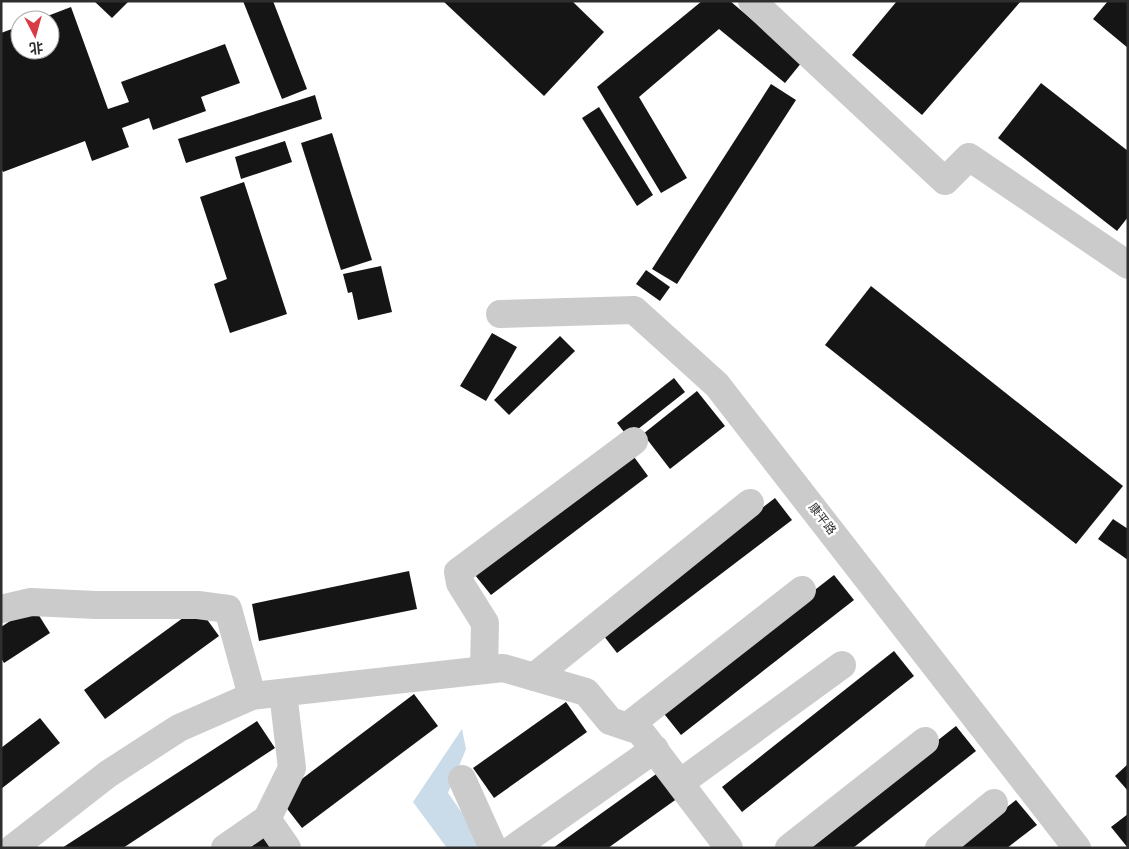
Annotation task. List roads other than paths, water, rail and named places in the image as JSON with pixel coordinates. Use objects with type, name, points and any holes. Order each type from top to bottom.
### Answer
[{"type":"street","points":[[752,1],[945,180],[969,157],[1128,265]]},
{"type":"street","name":"康平路","points":[[500,314],[634,310],[717,384],[1077,848]]},
{"type":"street","points":[[484,670],[485,623],[460,583],[458,572],[634,440]]},
{"type":"street","points":[[534,677],[750,503]]},
{"type":"street","points":[[628,726],[802,590]]},
{"type":"street","points":[[1,609],[31,602],[96,605],[198,605],[228,609],[252,696]]},
{"type":"street","points":[[680,783],[842,665]]},
{"type":"street","points":[[13,848],[108,774],[179,728],[252,696],[503,668],[586,692],[610,721],[640,731],[680,783],[717,843]]},
{"type":"street","points":[[225,848],[267,819],[292,768],[283,693]]},
{"type":"street","points":[[789,848],[925,741]]},
{"type":"street","points":[[514,848],[654,749]]},
{"type":"street","points":[[462,779],[493,848]]},
{"type":"street","points":[[939,848],[994,803]]},
{"type":"street","points":[[267,819],[286,848]]},
{"type":"water","points":[[462,729],[466,749],[448,793],[485,846],[484,848],[447,848],[413,802]]}]
